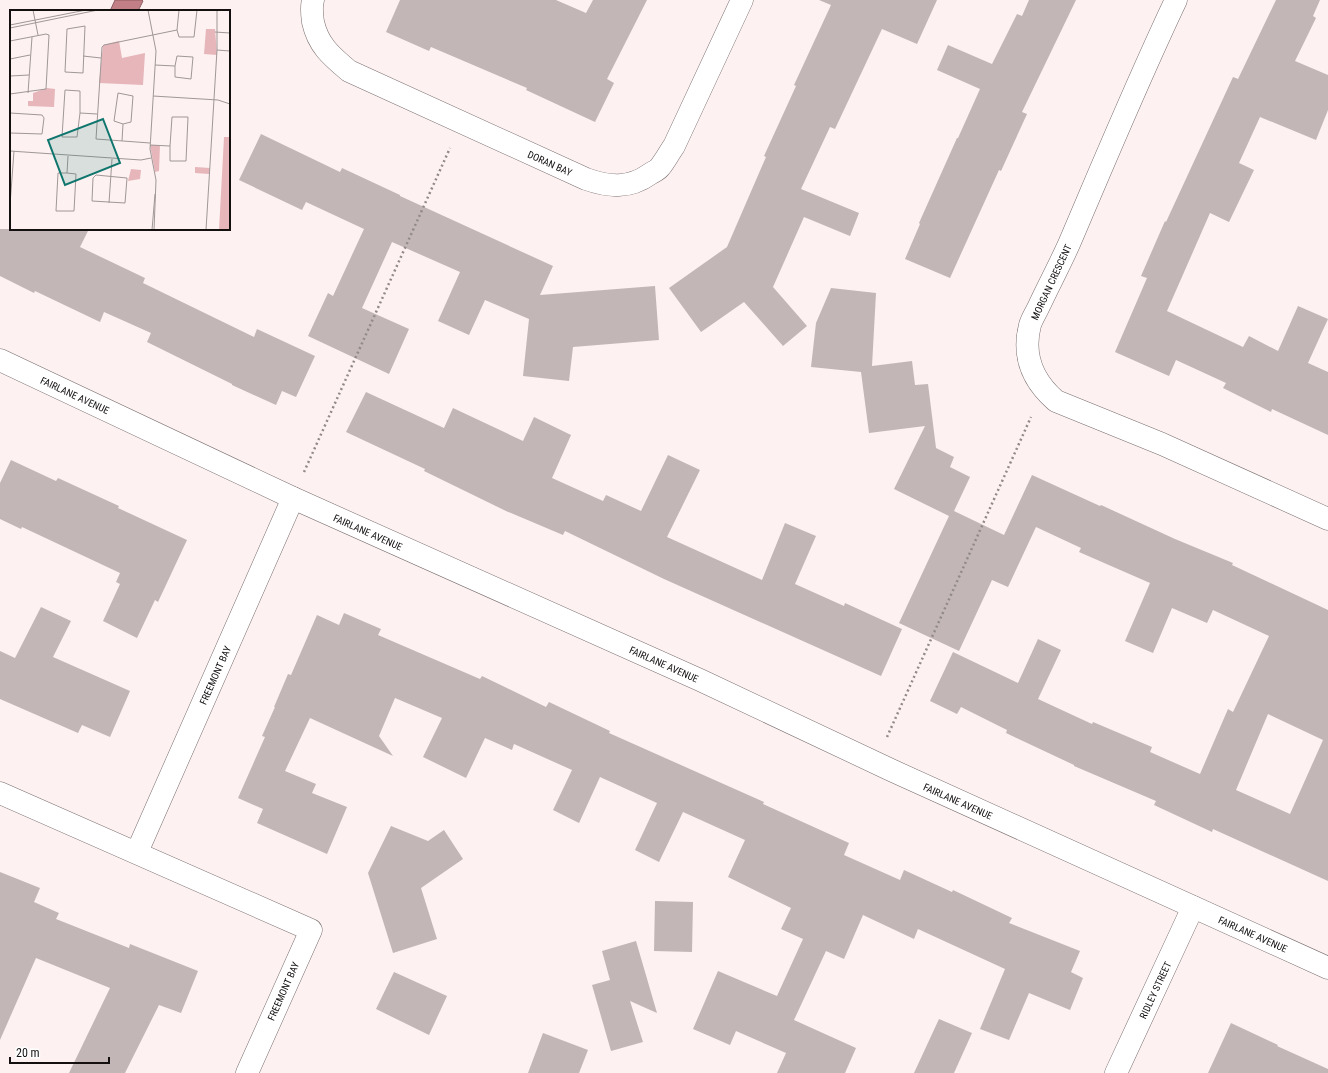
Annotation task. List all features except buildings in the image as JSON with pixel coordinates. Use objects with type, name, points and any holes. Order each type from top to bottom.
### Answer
[{"type":"street","name":"DORAN BAY","points":[[313,0],[312,14],[315,29],[322,44],[349,71],[586,179],[613,186],[627,185],[642,180],[660,168],[674,146],[742,0]]},
{"type":"street","name":"MORGAN CRESCENT","points":[[1176,0],[1146,64],[1067,250],[1030,325],[1028,352],[1029,362],[1038,381],[1056,401],[1162,444],[1328,519]]},
{"type":"street","name":"FAIRLANE AVENUE","points":[[0,360],[293,498],[700,680],[876,763],[1328,968]]},
{"type":"street","name":"FREEMONT BAY","points":[[137,852],[293,498]]},
{"type":"street","name":"FREEMONT BAY","points":[[0,793],[137,852],[310,930],[247,1073]]},
{"type":"street","name":"RIDLEY STREET","points":[[1116,1073],[1193,907]]},
{"type":"path","points":[[293,498],[462,123]]},
{"type":"path","points":[[876,763],[1044,389]]},
{"type":"shaded area","points":[[115,0],[143,1],[138,10],[110,10]]}]
